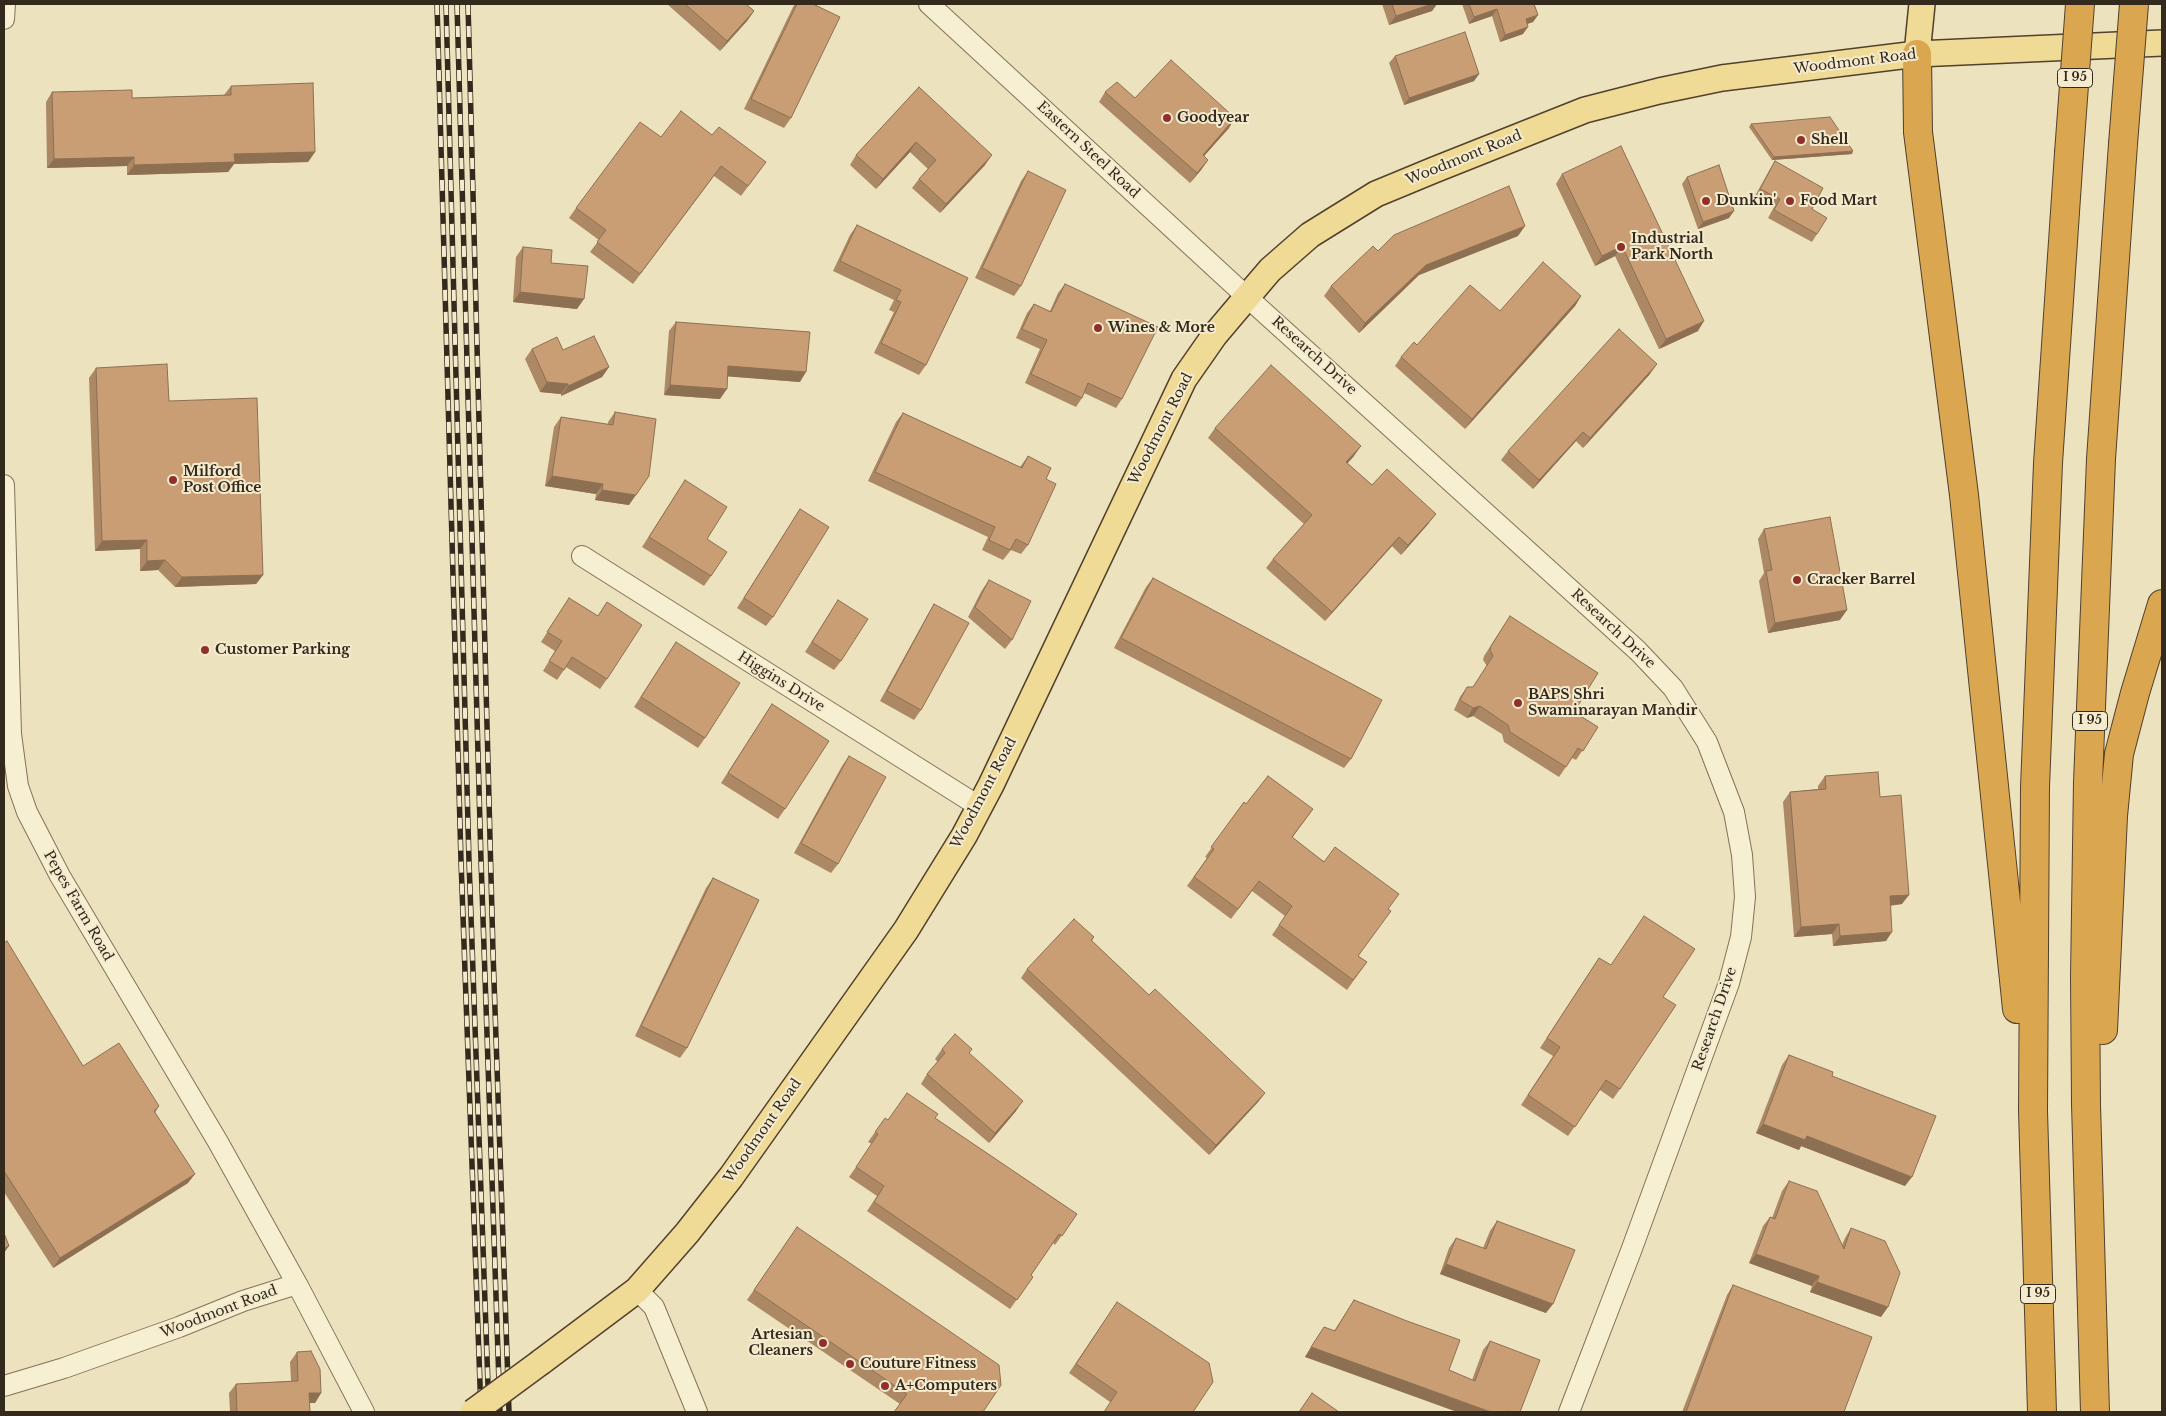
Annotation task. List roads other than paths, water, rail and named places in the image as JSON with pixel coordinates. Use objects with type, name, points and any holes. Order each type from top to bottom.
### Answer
[{"type":"highway","name":"I 95","points":[[2042,1412],[2034,1175],[2033,915],[2036,712],[2048,454],[2080,4]]},
{"type":"highway","name":"I 95","points":[[2095,1412],[2085,986],[2090,717],[2101,459],[2134,4]]},
{"type":"highway","points":[[1917,54],[1918,132],[1964,495],[2034,1175]]},
{"type":"highway","points":[[2091,1299],[2112,826],[2116,780],[2119,754],[2162,604]]},
{"type":"main road","points":[[1917,54],[1922,4]]},
{"type":"main road","name":"Woodmont Road","points":[[473,1412],[637,1290],[688,1234],[857,1000],[906,930],[980,808],[1184,379],[1214,336],[1270,270],[1310,235],[1376,194],[1585,110],[1659,91],[1722,78],[1917,54],[2162,43]]},
{"type":"street","points":[[4,19],[5,4]]},
{"type":"street","name":"Eastern Steel Road","points":[[929,4],[1247,297]]},
{"type":"street","name":"Research Drive","points":[[1247,297],[1638,650],[1673,688],[1701,730],[1720,772],[1734,812],[1742,855],[1745,897],[1741,937],[1729,983],[1631,1251],[1569,1412]]},
{"type":"street","name":"Pepes Farm Road","points":[[4,485],[11,734],[16,778],[21,795],[38,836],[60,876],[205,1119],[297,1284]]},
{"type":"street","name":"Higgins Drive","points":[[582,556],[980,808]]},
{"type":"street","points":[[297,1284],[364,1412]]},
{"type":"street","name":"Woodmont Road","points":[[4,1386],[64,1368],[179,1327],[243,1301],[297,1284]]},
{"type":"street","points":[[637,1290],[654,1307],[696,1412]]},
{"type":"railway","points":[[437,4],[461,861],[481,1412]]},
{"type":"railway","points":[[446,4],[469,861],[489,1412]]},
{"type":"railway","points":[[457,4],[481,860],[500,1412]]},
{"type":"railway","points":[[468,4],[493,952],[509,1412]]},
{"type":"place","name":"Goodyear","points":[[1167,118]]},
{"type":"place","name":"Shell","points":[[1801,140]]},
{"type":"place","name":"Dunkin'","points":[[1706,201]]},
{"type":"place","name":"Food Mart","points":[[1790,201]]},
{"type":"place","name":"Industrial Park North","points":[[1621,247]]},
{"type":"place","name":"Wines & More","points":[[1098,328]]},
{"type":"place","name":"Milford Post Office","points":[[173,480]]},
{"type":"place","name":"Cracker Barrel","points":[[1797,580]]},
{"type":"place","name":"Customer Parking","points":[[205,650]]},
{"type":"place","name":"BAPS Shri Swaminarayan Mandir","points":[[1518,703]]},
{"type":"place","name":"Artesian Cleaners","points":[[823,1343]]},
{"type":"place","name":"Couture Fitness","points":[[850,1364]]},
{"type":"place","name":"A+Computers","points":[[885,1386]]}]
